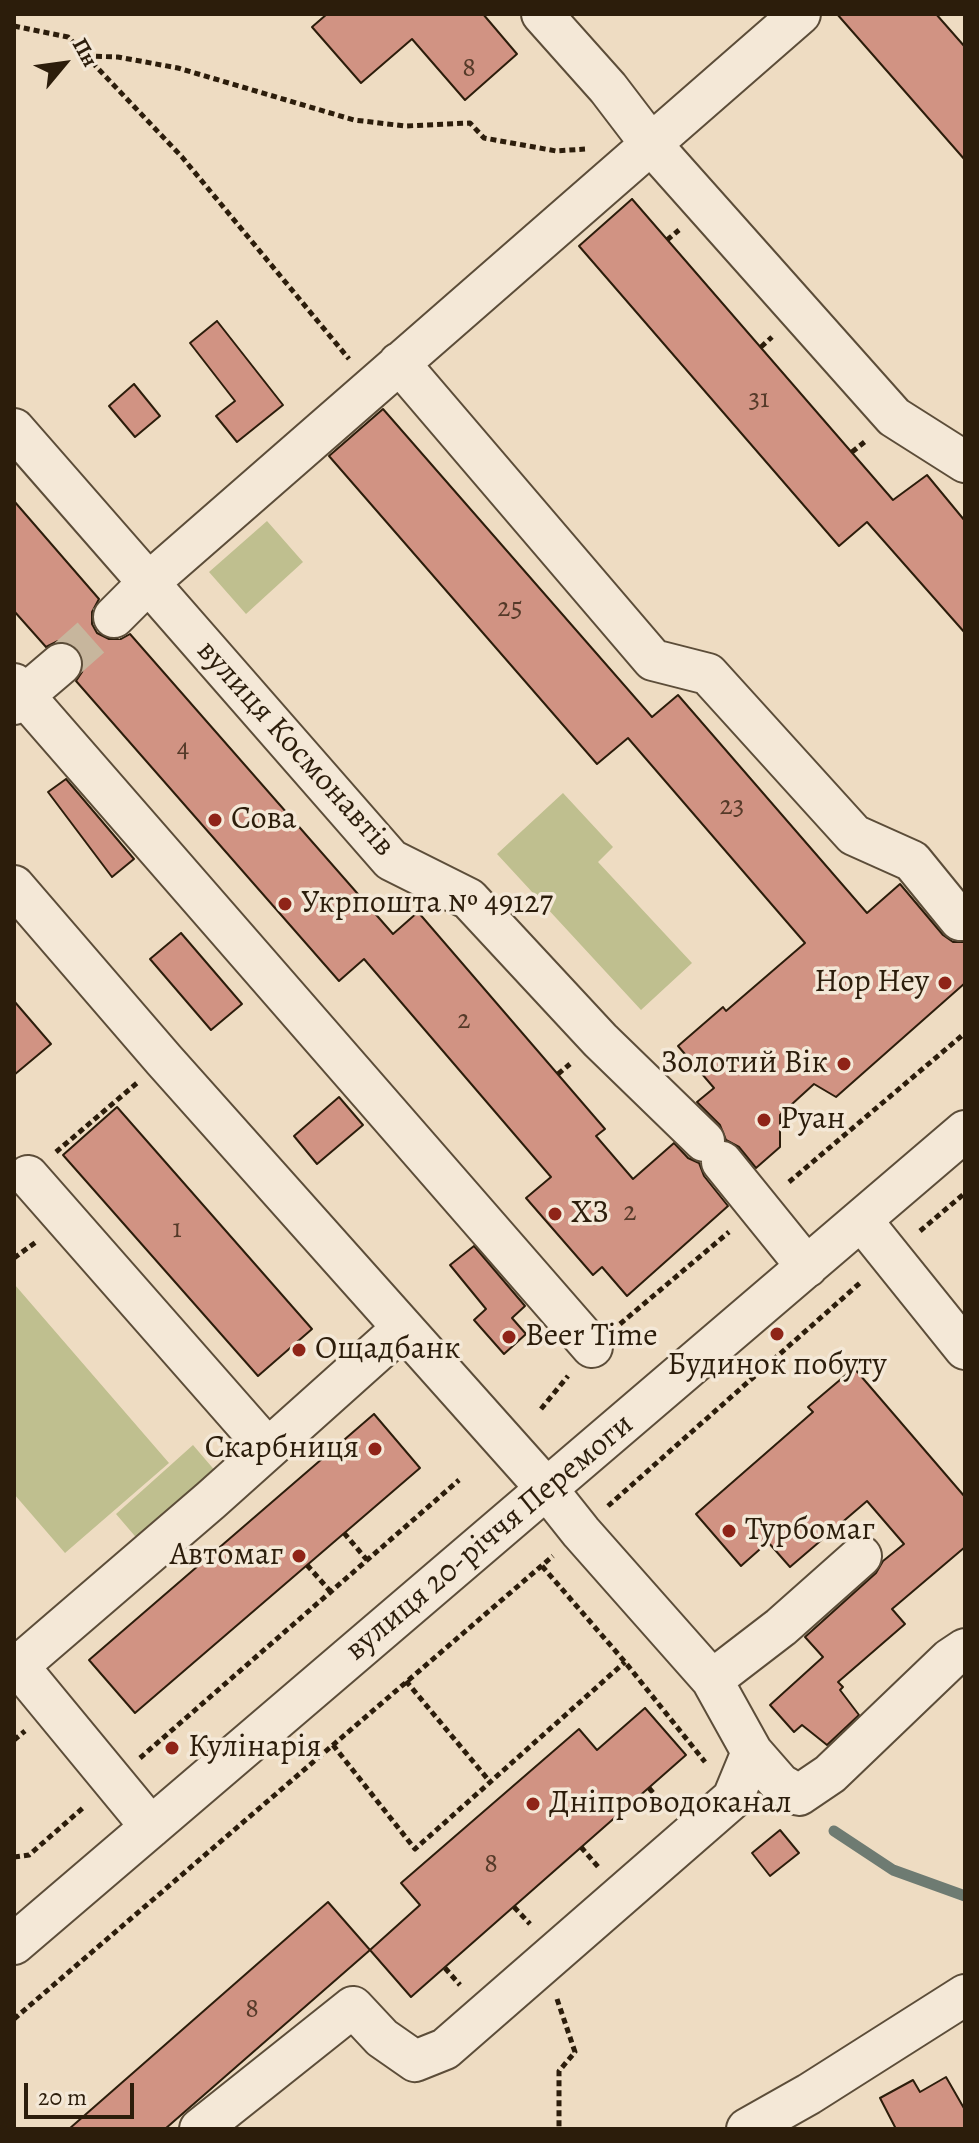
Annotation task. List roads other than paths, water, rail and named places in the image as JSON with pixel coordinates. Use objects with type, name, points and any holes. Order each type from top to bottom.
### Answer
[{"type":"street","points":[[542,14],[608,88],[650,143],[894,417],[965,462]]},
{"type":"street","points":[[114,617],[147,584],[800,14]]},
{"type":"street","points":[[399,363],[653,660],[708,674],[854,835],[912,861],[960,920]]},
{"type":"street","name":"вулиця Космонавтів","points":[[14,429],[391,860],[469,899],[600,1040],[713,1152],[807,1267]]},
{"type":"street","points":[[61,664],[17,695],[592,1347]]},
{"type":"street","points":[[18,900],[546,1488],[712,1680],[752,1752],[780,1784],[799,1795],[830,1774],[950,1659],[965,1649]]},
{"type":"street","name":"вулиця 20-річчя Перемоги","points":[[14,1944],[965,1131]]},
{"type":"street","points":[[28,1176],[268,1449]]},
{"type":"street","points":[[862,1221],[965,1349]]},
{"type":"street","points":[[151,1827],[16,1664],[268,1449],[403,1328]]},
{"type":"street","points":[[712,1680],[781,1627],[861,1556]]},
{"type":"street","points":[[200,2129],[353,2007],[382,2038],[415,2061],[445,2049],[733,1798],[752,1752]]},
{"type":"street","points":[[747,2129],[809,2094],[965,1995]]},
{"type":"waterway","points":[[834,1831],[893,1870],[965,1896]]},
{"type":"tunnel","points":[[61,664],[114,617]]},
{"type":"place","name":"Сова","points":[[215,820]]},
{"type":"place","name":"Укрпошта № 49127","points":[[285,904]]},
{"type":"place","name":"Hop Hey","points":[[945,983]]},
{"type":"place","name":"Золотий Вік","points":[[844,1064]]},
{"type":"place","name":"Руан","points":[[764,1120]]},
{"type":"place","name":"ХЗ","points":[[555,1214]]},
{"type":"place","name":"Будинок побуту","points":[[777,1334]]},
{"type":"place","name":"Beer Time","points":[[509,1337]]},
{"type":"place","name":"Ощадбанк","points":[[299,1350]]},
{"type":"place","name":"Скарбниця","points":[[375,1449]]},
{"type":"place","name":"Турбомаг","points":[[729,1531]]},
{"type":"place","name":"Автомаг","points":[[299,1556]]},
{"type":"place","name":"Кулінарія","points":[[172,1748]]},
{"type":"place","name":"Дніпроводоканал","points":[[533,1804]]}]
